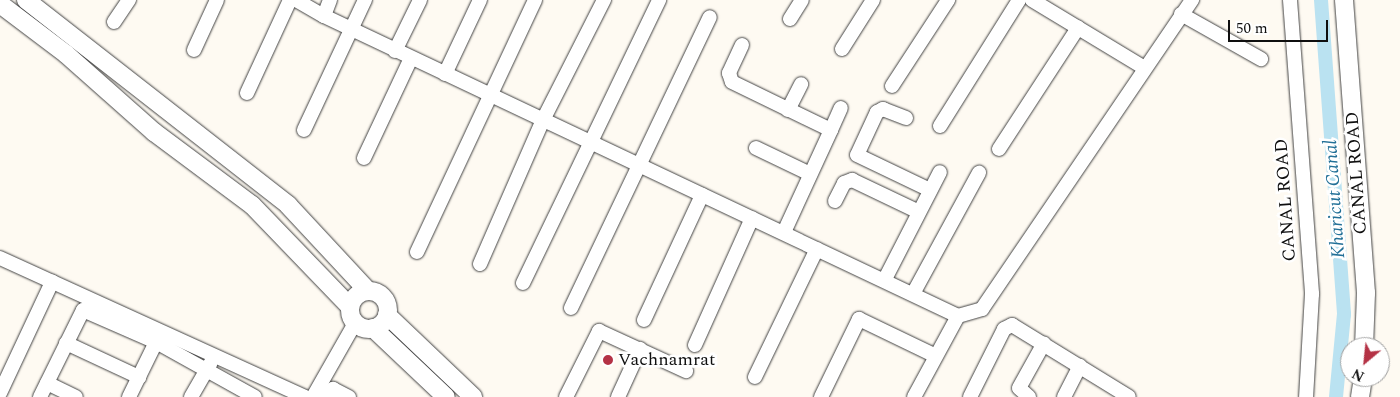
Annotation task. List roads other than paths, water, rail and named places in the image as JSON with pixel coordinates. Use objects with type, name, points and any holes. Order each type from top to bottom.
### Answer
[{"type":"street","points":[[26,0],[288,205],[367,290],[384,298],[387,314],[473,397]]},
{"type":"street","points":[[114,22],[129,0]]},
{"type":"street","points":[[194,50],[217,0]]},
{"type":"street","points":[[247,93],[290,0]]},
{"type":"street","points":[[296,0],[352,30],[637,167],[914,292],[958,316],[982,309],[1143,67],[1192,0]]},
{"type":"street","points":[[324,16],[330,0]]},
{"type":"street","points":[[304,130],[365,0]]},
{"type":"street","points":[[395,51],[420,0]]},
{"type":"street","points":[[445,74],[480,0]]},
{"type":"street","points":[[417,252],[535,0]]},
{"type":"street","points":[[480,264],[542,120],[604,0]]},
{"type":"street","points":[[523,283],[659,0]]},
{"type":"street","points":[[790,19],[802,0]]},
{"type":"street","points":[[842,49],[873,0]]},
{"type":"street","points":[[892,86],[948,0]]},
{"type":"street","points":[[940,126],[1020,0]]},
{"type":"street","points":[[1032,0],[1143,67]]},
{"type":"street","name":"CANAL ROAD","points":[[1290,0],[1312,294],[1306,397]]},
{"type":"street","name":"CANAL ROAD","points":[[1344,0],[1366,293],[1364,337]]},
{"type":"street","points":[[0,4],[66,54],[154,132],[252,205],[350,307],[356,324],[313,397]]},
{"type":"street","points":[[1182,14],[1261,59]]},
{"type":"street","points":[[571,308],[710,17]]},
{"type":"street","points":[[999,150],[1078,28]]},
{"type":"street","points":[[742,45],[730,79],[830,130]]},
{"type":"street","points":[[364,158],[410,58]]},
{"type":"street","points":[[788,110],[801,84]]},
{"type":"street","points":[[784,232],[841,108]]},
{"type":"street","points":[[906,118],[884,109],[877,112],[857,155],[930,190]]},
{"type":"street","points":[[756,148],[810,174]]},
{"type":"street","points":[[885,279],[940,172]]},
{"type":"street","points":[[914,292],[979,174]]},
{"type":"street","points":[[835,201],[844,183],[852,180],[919,212]]},
{"type":"street","points":[[644,320],[702,195]]},
{"type":"street","points":[[695,345],[752,218]]},
{"type":"street","points":[[755,377],[817,249]]},
{"type":"street","points":[[1,262],[52,282],[159,337],[207,371],[250,396]]},
{"type":"street","points":[[0,393],[52,282]]},
{"type":"street","points":[[350,307],[355,296],[367,290]]},
{"type":"street","points":[[40,397],[83,310],[215,356],[305,397]]},
{"type":"street","points":[[373,328],[387,314]]},
{"type":"street","points":[[914,397],[958,316]]},
{"type":"street","points":[[821,397],[859,319],[936,356]]},
{"type":"street","points":[[356,324],[373,328],[446,397]]},
{"type":"street","points":[[970,397],[1004,329],[1017,327],[1129,397]]},
{"type":"street","points":[[566,397],[599,331],[686,372]]},
{"type":"street","points":[[129,397],[159,337]]},
{"type":"street","points":[[66,343],[139,377]]},
{"type":"street","points":[[1029,397],[1019,388],[1044,344]]},
{"type":"street","points":[[618,397],[640,349]]},
{"type":"street","points":[[191,397],[215,356]]},
{"type":"street","points":[[1064,397],[1080,366]]},
{"type":"street","points":[[47,383],[76,397]]},
{"type":"street","points":[[326,397],[333,389],[349,397]]},
{"type":"waterway","name":"Kharicut Canal","points":[[1321,0],[1344,314],[1336,397]]},
{"type":"place","name":"Vachnamrat","points":[[608,360]]}]
